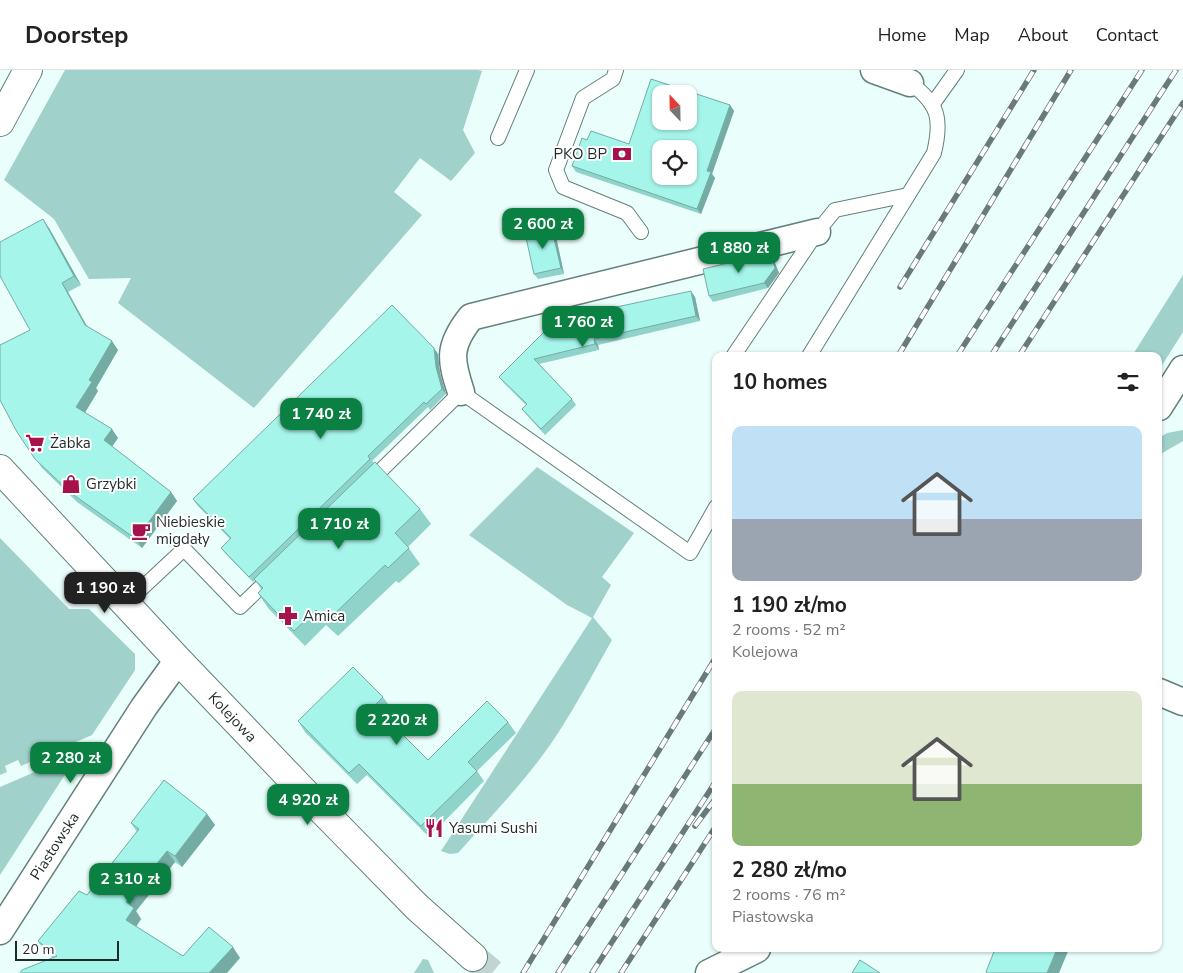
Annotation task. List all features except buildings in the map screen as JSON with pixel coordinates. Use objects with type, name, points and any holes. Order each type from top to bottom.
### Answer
[{"type":"street","points":[[0,122],[28,70]]},
{"type":"street","points":[[874,70],[910,83]]},
{"type":"street","points":[[461,392],[453,369],[453,348],[459,332],[471,318],[817,232]]},
{"type":"street","name":"Kolejowa","points":[[0,469],[178,660],[417,907],[473,957]]},
{"type":"street","name":"Piastowska","points":[[0,931],[144,708],[178,660]]},
{"type":"street","points":[[1162,693],[1183,702]]},
{"type":"street","points":[[709,973],[751,952]]},
{"type":"lane","points":[[498,138],[527,70]]},
{"type":"lane","points":[[616,70],[613,79],[583,98],[556,170],[563,187],[627,213],[640,232]]},
{"type":"lane","points":[[932,104],[957,70]]},
{"type":"lane","points":[[811,352],[934,153],[939,132],[938,116],[923,92],[910,83]]},
{"type":"lane","points":[[736,352],[817,232],[835,210],[908,195]]},
{"type":"lane","points":[[356,494],[461,392],[690,553],[712,514]]},
{"type":"lane","points":[[125,604],[184,549],[240,607],[281,567]]},
{"type":"shaded area","points":[[65,70],[478,70],[482,71],[463,130],[475,153],[451,181],[420,158],[394,192],[422,215],[254,408],[118,303],[131,278],[89,279],[54,219],[4,180]]},
{"type":"shaded area","points":[[1183,275],[1183,332],[1162,365],[1162,352],[1135,352]]},
{"type":"shaded area","points":[[1183,430],[1183,441],[1162,453],[1162,436],[1167,433]]},
{"type":"shaded area","points":[[537,467],[634,533],[602,577],[611,585],[593,617],[612,640],[567,720],[540,759],[458,853],[450,854],[441,851],[592,618],[567,605],[469,535]]},
{"type":"shaded area","points":[[0,538],[69,609],[89,609],[135,654],[135,670],[92,735],[21,766],[18,760],[5,766],[7,772],[0,775]]},
{"type":"shaded area","points":[[79,753],[0,875],[0,787]]},
{"type":"shaded area","points":[[423,959],[428,960],[434,973],[414,973]]},
{"type":"tunnel","points":[[473,957],[492,973]]},
{"type":"railway","points":[[900,287],[1034,70]]},
{"type":"railway","points":[[900,352],[1071,70]]},
{"type":"railway","points":[[960,352],[1142,70]]},
{"type":"railway","points":[[994,352],[1176,70]]},
{"type":"railway","points":[[1022,352],[1183,103]]},
{"type":"railway","points":[[523,973],[712,664]]},
{"type":"railway","points":[[558,973],[712,734]]},
{"type":"railway","points":[[592,973],[712,787]]},
{"type":"railway","points":[[695,826],[712,803]]},
{"type":"railway","points":[[621,973],[712,832]]},
{"type":"place","name":"PKO BP","points":[[622,154]]},
{"type":"place","name":"Żabka","points":[[35,443]]},
{"type":"place","name":"Grzybki","points":[[71,484]]},
{"type":"place","name":"Niebieskie migdały","points":[[141,531]]},
{"type":"place","name":"Amica","points":[[288,616]]},
{"type":"place","name":"Yasumi Sushi","points":[[434,828]]}]
